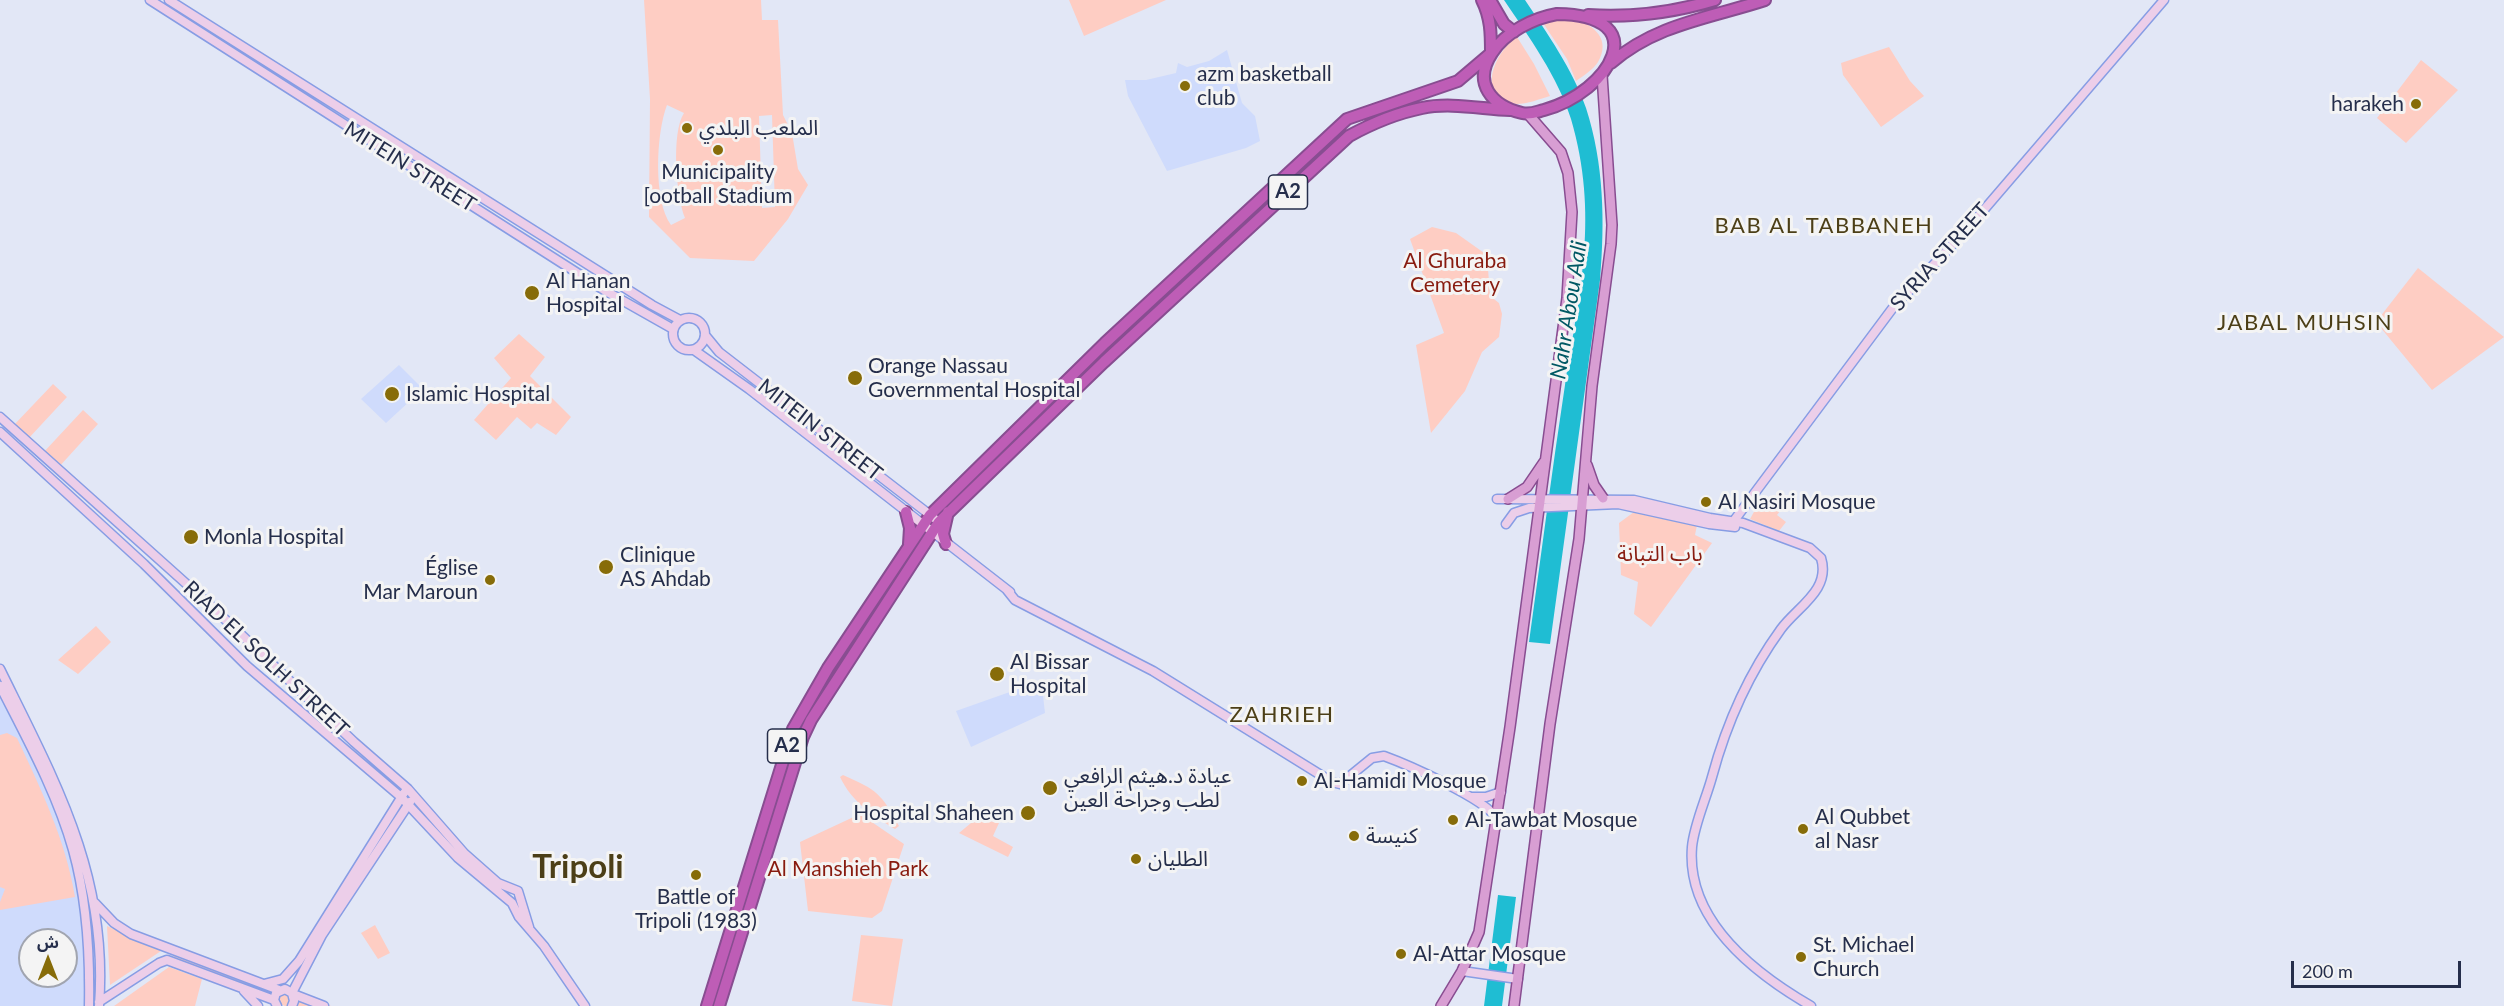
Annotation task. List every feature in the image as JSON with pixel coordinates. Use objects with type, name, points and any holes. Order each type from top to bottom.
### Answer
[{"type":"highway","points":[[1482,0],[1488,12],[1491,53]]},
{"type":"highway","points":[[1490,0],[1504,24],[1514,32]]},
{"type":"highway","name":"A2","points":[[719,1006],[803,737],[811,720],[926,528],[1096,351],[1347,119],[1458,81],[1514,32],[1543,16],[1571,14],[1643,16],[1686,9],[1715,0]]},
{"type":"highway","name":"A2","points":[[934,518],[948,512],[1104,362],[1349,136],[1370,125],[1422,108],[1443,106],[1510,110],[1528,114],[1557,106],[1595,84],[1611,64],[1630,47],[1664,30],[1765,0]]},
{"type":"highway","name":"A2","points":[[1571,14],[1594,20],[1608,29],[1614,40],[1615,49],[1611,64]]},
{"type":"highway","name":"A2","points":[[1491,53],[1484,79],[1486,91],[1493,100],[1510,110]]},
{"type":"highway","points":[[1306,157],[1314,167]]},
{"type":"highway","points":[[906,512],[910,528],[909,544]]},
{"type":"highway","points":[[946,544],[943,534],[948,512]]},
{"type":"highway","name":"A2","points":[[707,1006],[793,729],[828,668],[909,544],[926,528]]},
{"type":"main road","points":[[1508,1006],[1570,597],[1577,502],[1585,458],[1592,386],[1608,275],[1612,225],[1602,75]]},
{"type":"main road","points":[[1441,1006],[1462,971],[1479,932],[1501,792],[1531,558],[1544,504],[1547,457],[1567,298],[1572,212],[1568,173],[1561,152],[1528,114]]},
{"type":"main road","points":[[1502,499],[1527,487],[1547,457]]},
{"type":"main road","points":[[1585,458],[1594,485],[1603,498]]},
{"type":"main road","points":[[1512,978],[1514,1006]]},
{"type":"street","name":"MITEIN STREET","points":[[150,0],[566,265],[652,319],[673,329]]},
{"type":"street","name":"MITEIN STREET","points":[[169,0],[671,317],[681,320]]},
{"type":"street","name":"SYRIA STREET","points":[[1732,523],[1892,309],[1970,226],[2163,0]]},
{"type":"street","points":[[239,58],[247,49]]},
{"type":"street","points":[[566,265],[572,255]]},
{"type":"street","points":[[690,318],[699,321],[705,335],[703,342],[694,350],[685,350],[676,344],[673,329],[681,320],[690,318]]},
{"type":"street","name":"MITEIN STREET","points":[[705,335],[719,352],[934,518]]},
{"type":"street","name":"MITEIN STREET","points":[[694,350],[732,376],[946,544],[1035,609],[1174,684],[1335,783],[1347,780],[1371,758],[1379,755],[1390,758],[1471,797]]},
{"type":"street","name":"RIAD EL SOLH STREET","points":[[0,417],[197,594],[354,742],[415,795],[464,853],[498,883],[518,891],[519,908]]},
{"type":"street","name":"RIAD EL SOLH STREET","points":[[0,432],[186,605],[247,666],[401,797],[458,858],[519,908]]},
{"type":"street","points":[[81,506],[90,498]]},
{"type":"street","points":[[1502,499],[1544,504],[1603,498],[1634,500],[1732,523],[1810,548],[1818,554],[1822,562],[1820,586],[1780,631],[1737,707],[1692,844],[1692,858],[1699,892],[1709,916],[1723,938],[1769,980],[1811,1006]]},
{"type":"street","points":[[1577,502],[1618,504],[1732,523]]},
{"type":"street","points":[[1506,524],[1510,516],[1519,511],[1544,504]]},
{"type":"street","points":[[186,605],[197,594]]},
{"type":"street","points":[[0,669],[70,815],[79,842],[93,901],[99,1004]]},
{"type":"street","points":[[0,686],[51,791],[75,856],[85,910],[89,1006]]},
{"type":"street","points":[[347,750],[354,742]]},
{"type":"street","points":[[264,984],[283,979],[299,961],[408,789]]},
{"type":"street","points":[[1471,797],[1486,797],[1501,792]]},
{"type":"street","points":[[292,1006],[293,994],[322,935],[415,795]]},
{"type":"street","points":[[1471,797],[1493,812],[1496,818]]},
{"type":"street","points":[[93,901],[121,929],[279,990],[288,990],[324,1006]]},
{"type":"street","points":[[519,908],[529,927],[585,1006]]},
{"type":"street","points":[[171,960],[170,955],[174,950]]},
{"type":"street","points":[[99,1004],[159,963],[171,960],[276,1004],[279,990]]},
{"type":"street","points":[[1462,971],[1512,978]]},
{"type":"street","points":[[242,988],[258,1006]]},
{"type":"shaded area","points":[[1227,50],[1242,103],[1255,116],[1260,141],[1246,148],[1167,171],[1128,96],[1125,80],[1146,80],[1176,73],[1178,63],[1187,67],[1209,61]]},
{"type":"shaded area","name":"Islamic Hospital","points":[[399,365],[423,389],[386,423],[361,399]]},
{"type":"shaded area","points":[[0,678],[17,713],[83,883],[98,948],[100,1006],[0,1006]]},
{"type":"shaded area","points":[[1038,682],[1042,687],[1045,713],[971,747],[956,711]]},
{"type":"green space","points":[[644,0],[761,0],[762,20],[778,20],[783,115],[792,133],[798,169],[808,185],[788,219],[754,261],[690,258],[649,217],[650,99]],"holes":[[[667,105],[684,113],[677,135],[676,165],[679,195],[685,218],[671,225],[661,200],[658,166],[660,132]],[[772,115],[775,207],[762,208],[759,116]]]},
{"type":"green space","points":[[1069,0],[1166,0],[1084,36]]},
{"type":"green space","points":[[1574,19],[1594,29],[1602,40],[1603,47],[1596,65],[1576,81],[1567,59],[1543,23],[1551,20]]},
{"type":"green space","points":[[1517,37],[1550,96],[1517,104],[1504,101],[1496,94],[1492,85],[1495,64],[1508,44]]},
{"type":"green space","points":[[1889,47],[1910,81],[1924,96],[1881,127],[1843,75],[1841,63]]},
{"type":"green space","name":"harakeh","points":[[2421,60],[2458,90],[2406,143],[2377,118]]},
{"type":"green space","name":"Al Ghuraba Cemetery","points":[[1432,227],[1456,233],[1487,255],[1490,296],[1499,303],[1502,314],[1499,337],[1482,352],[1465,391],[1431,433],[1416,345],[1444,333],[1410,239]]},
{"type":"green space","points":[[2418,268],[2504,337],[2432,390],[2376,322]]},
{"type":"green space","points":[[519,334],[545,357],[530,376],[571,417],[556,435],[537,423],[531,429],[517,417],[496,440],[474,420],[511,378],[494,358]]},
{"type":"green space","points":[[53,384],[67,397],[28,439],[13,426]]},
{"type":"green space","points":[[83,410],[98,424],[58,468],[42,454]]},
{"type":"green space","points":[[1779,493],[1789,499],[1777,515],[1786,522],[1779,531],[1750,519],[1755,510],[1767,510]]},
{"type":"green space","name":"باب التبانة","points":[[1634,512],[1697,525],[1695,535],[1712,543],[1651,627],[1634,614],[1638,582],[1621,575],[1619,523]]},
{"type":"green space","points":[[96,626],[111,642],[78,674],[58,660]]},
{"type":"green space","points":[[7,733],[17,738],[44,796],[66,856],[75,897],[0,910],[0,902],[5,889],[0,887],[0,735]]},
{"type":"green space","points":[[843,775],[877,794],[899,826],[895,829],[863,807],[845,786],[840,777]]},
{"type":"green space","name":"Al Manshieh Park","points":[[860,814],[904,844],[882,911],[872,918],[808,911],[800,842]]},
{"type":"green space","points":[[985,820],[999,823],[993,836],[1013,847],[1008,857],[959,833],[971,823]]},
{"type":"green space","points":[[375,925],[390,953],[378,959],[361,933]]},
{"type":"green space","points":[[107,926],[161,951],[110,985]]},
{"type":"green space","points":[[861,935],[903,939],[892,1006],[852,1001]]},
{"type":"green space","points":[[169,944],[331,1006],[285,1006],[212,977],[178,967]]},
{"type":"green space","points":[[169,967],[202,979],[195,1006],[114,1006]]},
{"type":"water","points":[[1504,0],[1525,0],[1559,52],[1574,80],[1592,129],[1602,193],[1600,280],[1550,644],[1529,642],[1581,284],[1585,220],[1584,188],[1571,119],[1559,88]]},
{"type":"water","points":[[1498,895],[1516,897],[1502,1006],[1484,1006]]},
{"type":"place","name":"azm basketball club","points":[[1185,86]]},
{"type":"place","name":"harakeh","points":[[2416,104]]},
{"type":"place","name":"الملعب البلدي","points":[[687,128]]},
{"type":"place","name":"Municipality [ootball Stadium","points":[[718,150]]},
{"type":"place","name":"Al Hanan Hospital","points":[[532,293]]},
{"type":"place","name":"Orange Nassau Governmental Hospital","points":[[855,378]]},
{"type":"place","name":"Islamic Hospital","points":[[392,394]]},
{"type":"place","name":"Al Nasiri Mosque","points":[[1706,502]]},
{"type":"place","name":"Monla Hospital","points":[[191,537]]},
{"type":"place","name":"Clinique AS Ahdab","points":[[606,567]]},
{"type":"place","name":"Église Mar Maroun","points":[[490,580]]},
{"type":"place","name":"Al Bissar Hospital","points":[[997,674]]},
{"type":"place","name":"Al-Hamidi Mosque","points":[[1302,781]]},
{"type":"place","name":"عيادة د.هيثم الرافعي لطب وجراحة العين","points":[[1050,788]]},
{"type":"place","name":"Hospital Shaheen","points":[[1028,813]]},
{"type":"place","name":"Al-Tawbat Mosque","points":[[1453,820]]},
{"type":"place","name":"Al Qubbet al Nasr","points":[[1803,829]]},
{"type":"place","name":"كنيسة","points":[[1354,836]]},
{"type":"place","name":"الطليان","points":[[1136,859]]},
{"type":"place","name":"Battle of Tripoli (1983)","points":[[696,875]]},
{"type":"place","name":"Al-Attar Mosque","points":[[1401,954]]},
{"type":"place","name":"St. Michael Church","points":[[1801,957]]},
{"type":"district","name":"BAB AL TABBANEH","points":[[1824,226]]},
{"type":"district","name":"JABAL MUHSIN","points":[[2305,323]]},
{"type":"district","name":"ZAHRIEH","points":[[1282,715]]},
{"type":"district","name":"Tripoli","points":[[578,867]]},
{"type":"water label","name":"Nahr Abou Aali","points":[[1569,310]]}]
